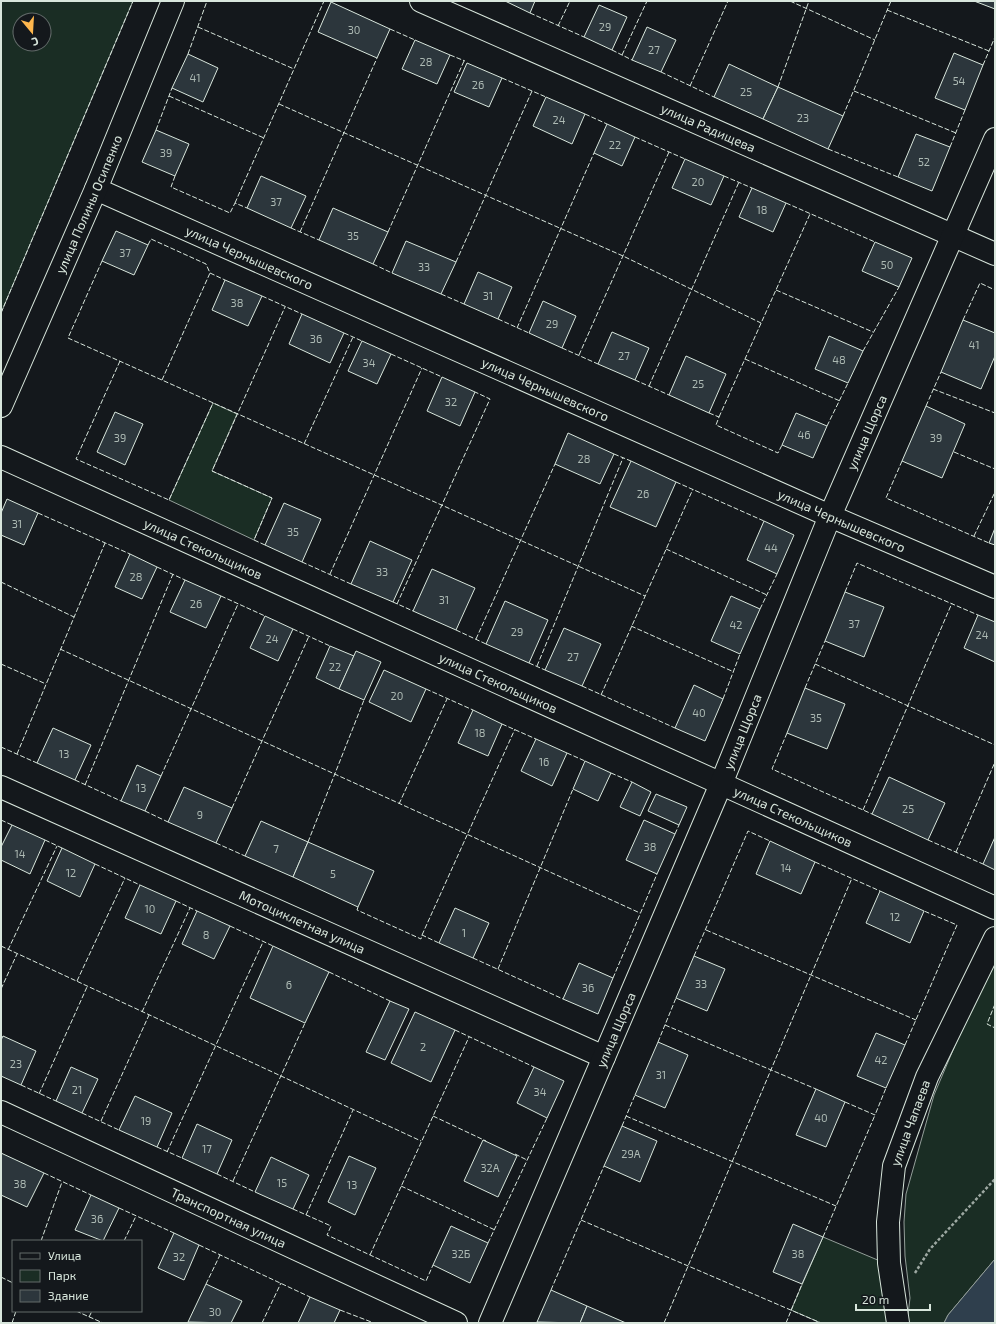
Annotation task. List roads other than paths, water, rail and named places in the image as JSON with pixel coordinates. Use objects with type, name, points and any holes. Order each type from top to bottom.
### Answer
[{"type":"street","name":"улица Полины Осипенко","points":[[1,406],[96,189],[173,1]]},
{"type":"street","name":"улица Радищева","points":[[421,1],[995,254]]},
{"type":"street","name":"улица Щорса","points":[[490,1323],[722,784],[830,516],[995,140]]},
{"type":"street","name":"улица Чернышевского","points":[[96,189],[830,516],[995,587]]},
{"type":"street","name":"улица Стекольщиков","points":[[1,457],[995,908]]},
{"type":"street","name":"Мотоциклетная улица","points":[[1,787],[604,1057]]},
{"type":"street","name":"улица Чапаева","points":[[898,1323],[889,1263],[888,1222],[894,1166],[927,1077],[995,938]]},
{"type":"street","name":"Транспортная улица","points":[[1,1112],[456,1323]]},
{"type":"water","points":[[995,1259],[995,1323],[944,1323],[948,1315]]}]
